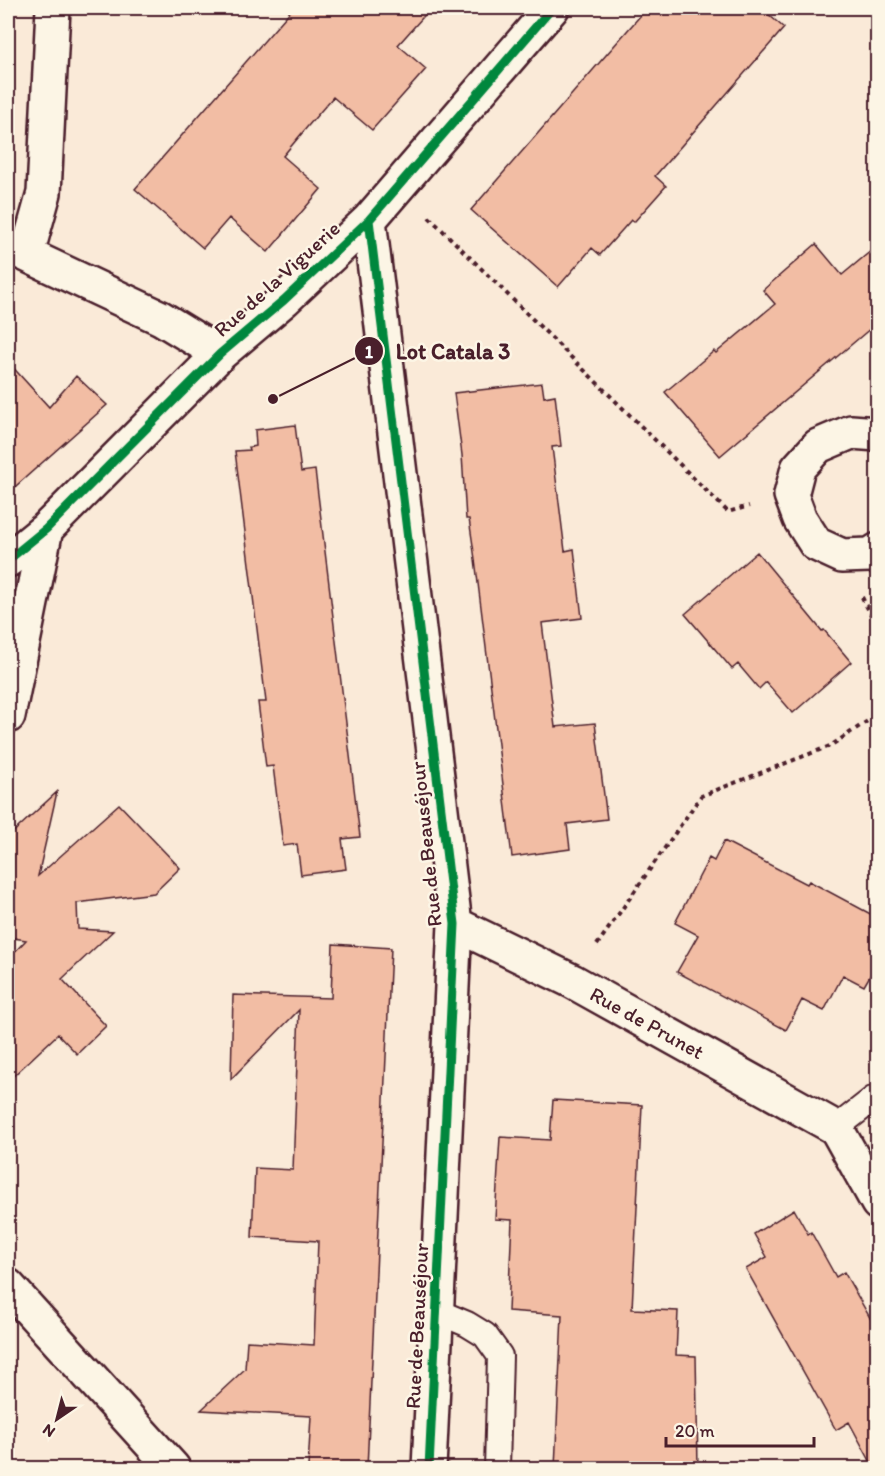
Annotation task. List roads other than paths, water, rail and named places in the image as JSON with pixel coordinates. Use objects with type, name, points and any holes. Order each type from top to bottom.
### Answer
[{"type":"street","points":[[53,8],[44,193],[17,250],[161,318],[220,354]]},
{"type":"street","name":"Rue de la Viguerie","points":[[8,560],[46,529],[220,354],[284,300],[369,220],[552,8]]},
{"type":"street","name":"Rue de Beauséjour","points":[[369,220],[455,924],[429,1468]]},
{"type":"street","points":[[878,434],[851,432],[818,446],[798,468],[791,495],[800,519],[816,544],[842,556],[870,555],[878,550]]},
{"type":"street","points":[[8,716],[46,529]]},
{"type":"street","name":"Rue de Prunet","points":[[455,924],[572,981],[836,1128]]},
{"type":"street","points":[[836,1128],[878,1203]]},
{"type":"street","points":[[8,1287],[172,1468]]},
{"type":"lane","points":[[836,1128],[873,1099],[878,1098]]},
{"type":"lane","name":"Rue de Beauséjour","points":[[436,1311],[467,1324],[485,1335],[500,1356],[497,1468]]},
{"type":"place","name":"Lot Catala 3","points":[[273,399]]}]
